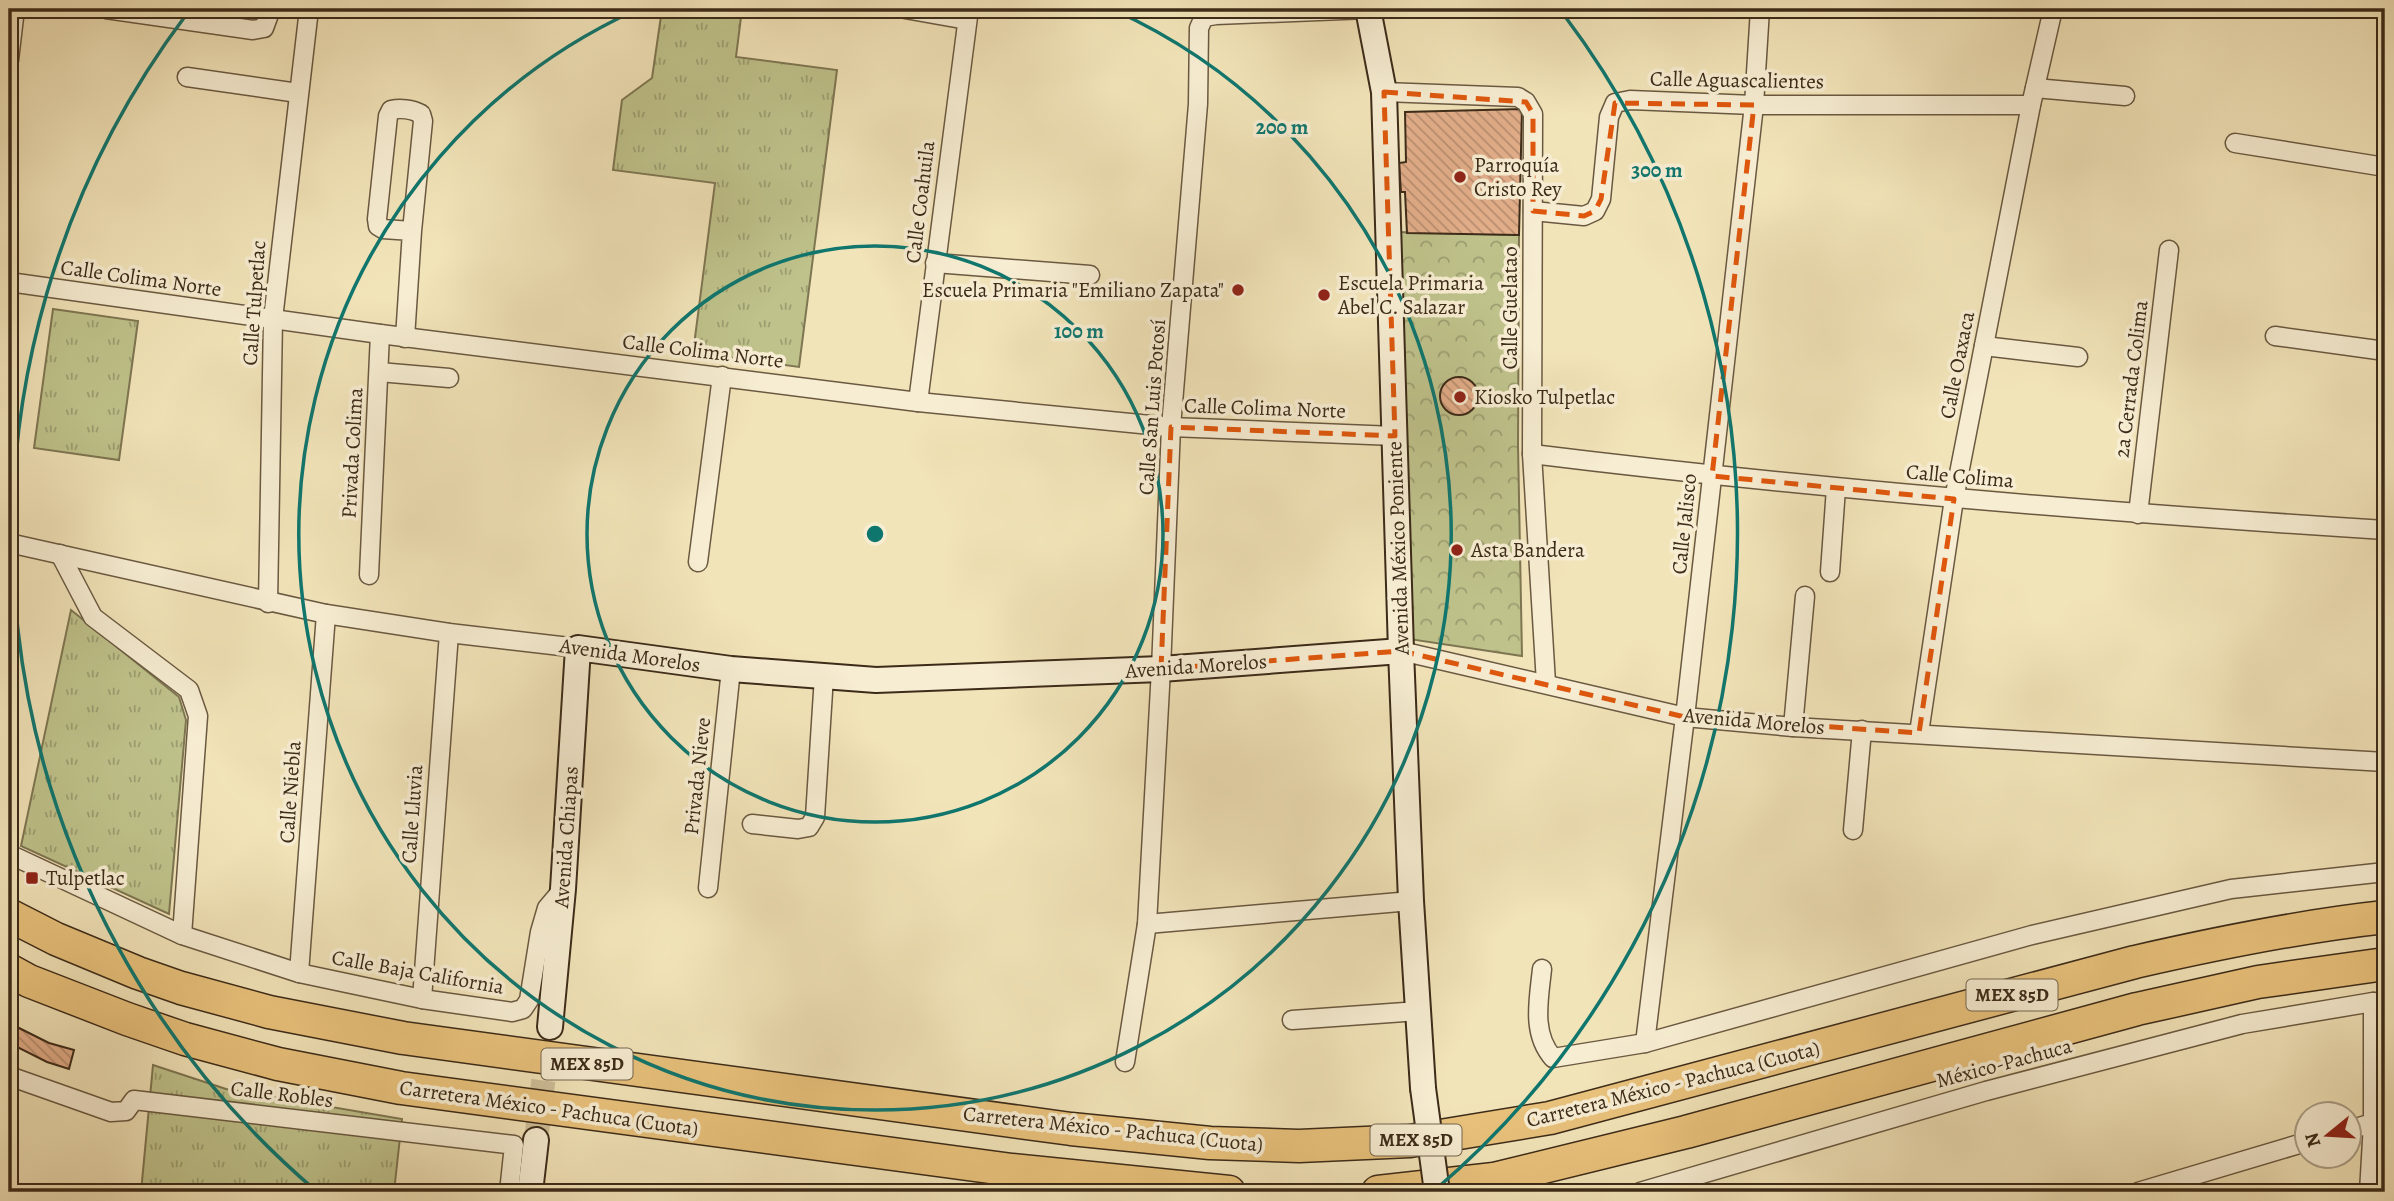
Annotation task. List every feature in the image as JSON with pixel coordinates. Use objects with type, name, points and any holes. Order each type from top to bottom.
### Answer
[{"type":"highway","name":"Carretera México - Pachuca (Cuota)","points":[[9,915],[68,944],[181,988],[269,1012],[403,1038],[1071,1129],[1210,1143],[1299,1146],[1410,1141],[1550,1118],[2135,962],[2262,935],[2385,917]]},
{"type":"highway","name":"MEX 85D","points":[[1378,1192],[1423,1189],[1507,1176],[1662,1138],[2137,1009],[2258,982],[2385,964]]},
{"type":"highway","name":"Carretera México - Pachuca (Cuota)","points":[[9,970],[29,981],[185,1039],[278,1064],[401,1088],[1012,1170],[1229,1192]]},
{"type":"street","points":[[9,60],[15,9]]},
{"type":"street","points":[[106,9],[254,30],[264,28],[271,9]]},
{"type":"street","name":"Calle Tulpetlac","points":[[268,603],[273,319],[309,9]]},
{"type":"street","points":[[905,9],[968,14]]},
{"type":"street","name":"Avenida México Poniente","points":[[1368,9],[1384,92],[1411,901],[1423,1088],[1437,1192]]},
{"type":"street","name":"Calle San Luis Potosí","points":[[1125,1062],[1147,924],[1171,427],[1198,104],[1199,28],[1204,17],[1368,9]]},
{"type":"street","name":"Calle Jalisco","points":[[1645,1043],[1755,105],[1760,9]]},
{"type":"street","name":"Calle Oaxaca","points":[[1919,733],[1954,499],[2033,96],[2053,9]]},
{"type":"street","name":"Calle Coahuila","points":[[918,402],[968,14]]},
{"type":"street","points":[[187,77],[298,93]]},
{"type":"street","name":"Calle Guelatao","points":[[1384,92],[1518,97],[1526,102],[1532,114],[1532,454],[1546,683]]},
{"type":"street","name":"Calle Aguascalientes","points":[[1533,211],[1584,216],[1595,211],[1601,199],[1609,117],[1615,103],[1630,100],[1755,105],[2033,96],[2125,96]]},
{"type":"street","points":[[405,338],[423,121],[421,114],[415,111],[397,109],[391,110],[388,116],[378,226],[383,229],[412,231]]},
{"type":"street","points":[[2235,143],[2385,167]]},
{"type":"street","name":"2a Cerrada Colima","points":[[2138,514],[2169,250]]},
{"type":"street","points":[[935,263],[1090,275]]},
{"type":"street","name":"Calle Colima Norte","points":[[9,282],[405,338],[918,402],[1171,427],[1395,436]]},
{"type":"street","name":"Privada Colima","points":[[369,575],[380,334]]},
{"type":"street","points":[[2275,336],[2385,351]]},
{"type":"street","points":[[1984,346],[2078,358]]},
{"type":"street","points":[[379,372],[449,378]]},
{"type":"street","points":[[698,562],[722,376]]},
{"type":"street","name":"Calle Colima","points":[[1532,454],[1712,476],[1954,499],[2385,530]]},
{"type":"street","points":[[1830,572],[1836,488]]},
{"type":"street","name":"Avenida Morelos","points":[[9,543],[326,614],[449,633],[731,668],[876,680],[1161,669],[1401,651],[1685,717],[1793,727],[2385,762]]},
{"type":"street","points":[[60,554],[93,617],[189,690],[198,716],[182,936]]},
{"type":"street","points":[[1793,727],[1805,596]]},
{"type":"street","name":"Calle Niebla","points":[[299,973],[326,614]]},
{"type":"street","name":"Calle Lluvia","points":[[422,999],[449,633]]},
{"type":"street","name":"Avenida Chiapas","points":[[550,1027],[563,889],[578,648]]},
{"type":"street","name":"Privada Nieve","points":[[708,888],[731,668]]},
{"type":"street","points":[[752,824],[798,829],[809,827],[815,817],[824,676]]},
{"type":"street","points":[[1853,830],[1862,730]]},
{"type":"street","name":"Calle Baja California","points":[[9,854],[182,936],[299,973],[422,999],[512,1012],[523,1009],[529,1000],[540,932],[547,908],[563,889]]},
{"type":"street","points":[[1542,969],[1537,1017],[1544,1047],[1553,1058],[1645,1043],[2032,935],[2231,889],[2385,872]]},
{"type":"street","points":[[1147,924],[1411,901]]},
{"type":"street","points":[[2369,1192],[2379,1003]]},
{"type":"street","name":"México-Pachuca","points":[[1640,1192],[1986,1091],[2242,1024],[2379,1003]]},
{"type":"street","points":[[1292,1020],[1419,1011]]},
{"type":"street","name":"Calle Robles","points":[[9,1076],[111,1112],[126,1111],[134,1100],[514,1145],[509,1192]]},
{"type":"street","points":[[2362,1126],[2373,1123]]},
{"type":"street","points":[[530,1192],[536,1140]]},
{"type":"street","points":[[2138,1192],[2292,1146]]},
{"type":"highlighted area","points":[[1384,92],[1526,102],[1533,114],[1533,211],[1584,216],[1595,211],[1601,199],[1615,103],[1754,105],[1712,476],[1954,499],[1919,733],[1685,717],[1401,651],[1161,669],[1171,427],[1395,436]]},
{"type":"green space","points":[[662,9],[742,9],[736,57],[837,70],[799,367],[693,353],[715,183],[613,170],[622,100],[652,78]]},
{"type":"green space","points":[[1396,232],[1519,235],[1518,445],[1522,656],[1409,639]]},
{"type":"green space","points":[[53,309],[138,321],[119,460],[34,448]]},
{"type":"green space","points":[[71,610],[179,697],[186,720],[169,914],[21,846]]},
{"type":"green space","points":[[2373,1018],[2385,1018],[2385,1192],[2367,1192]]},
{"type":"green space","points":[[153,1065],[226,1089],[402,1119],[394,1192],[141,1192]]},
{"type":"building","name":"Parroquía Cristo Rey","points":[[1522,109],[1519,235],[1407,233],[1405,192],[1401,192],[1399,163],[1406,162],[1405,112]]},
{"type":"building","points":[[1459,377],[1473,382],[1478,396],[1473,410],[1459,415],[1445,410],[1440,396],[1445,382]]},
{"type":"building","points":[[9,1023],[49,1043],[74,1050],[69,1069],[47,1062],[9,1043]]},
{"type":"tunnel","points":[[536,1140],[550,1027]]},
{"type":"place","name":"Parroquía Cristo Rey","points":[[1460,177]]},
{"type":"place","name":"Escuela Primaria \"Emiliano Zapata\"","points":[[1238,290]]},
{"type":"place","name":"Escuela Primaria Abel C. Salazar","points":[[1324,295]]},
{"type":"place","name":"Kiosko Tulpetlac","points":[[1460,397]]},
{"type":"place","name":"Asta Bandera","points":[[1457,550]]},
{"type":"place","name":"Tulpetlac","points":[[32,878]]}]
